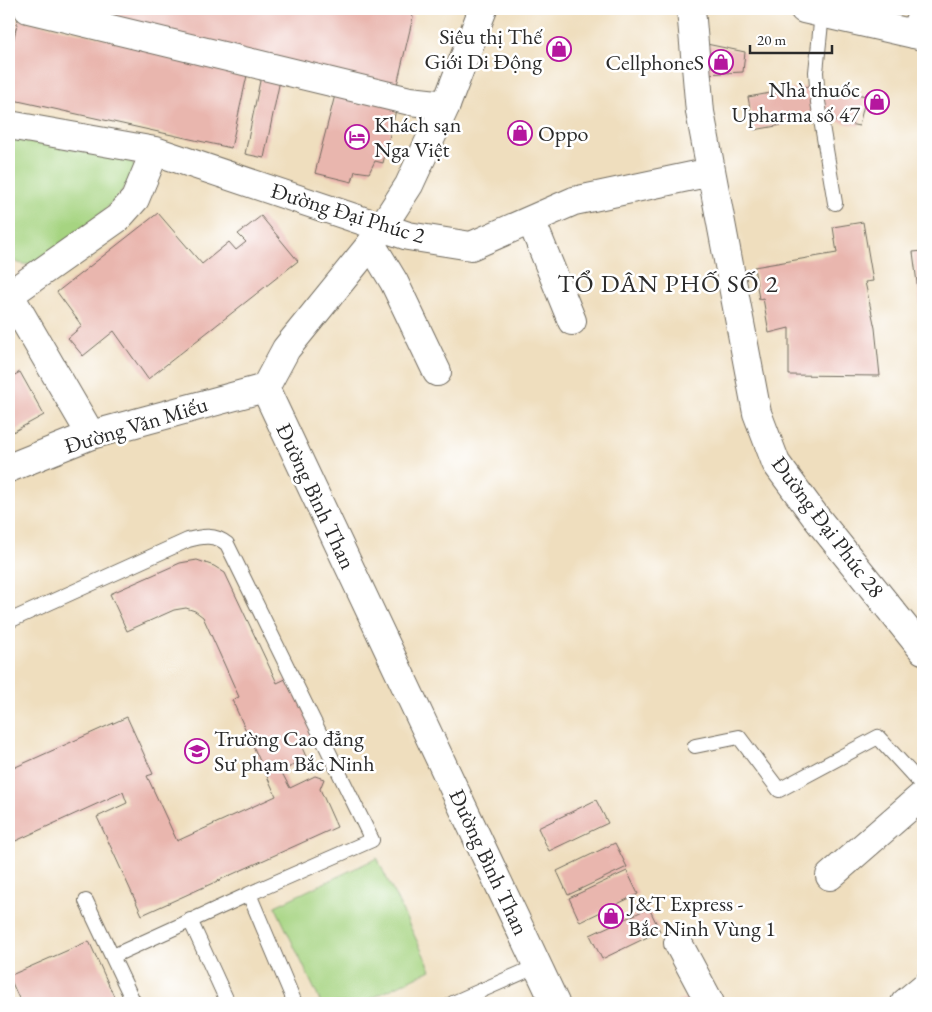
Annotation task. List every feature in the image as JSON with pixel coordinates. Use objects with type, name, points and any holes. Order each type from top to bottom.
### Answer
[{"type":"street","points":[[28,9],[410,101],[446,105]]},
{"type":"street","points":[[265,388],[286,350],[377,236],[409,185],[446,105],[483,9]]},
{"type":"street","name":"Đường Đại Phúc 28","points":[[691,9],[698,94],[711,172],[757,413],[764,438],[776,463],[815,516],[923,650]]},
{"type":"street","points":[[813,11],[920,27]]},
{"type":"street","name":"Đường Đại Phúc 2","points":[[9,125],[155,150],[377,236],[408,236],[471,246],[574,201],[711,172]]},
{"type":"street","points":[[91,435],[9,295],[118,218],[135,199],[155,150]]},
{"type":"street","points":[[531,220],[572,321]]},
{"type":"street","points":[[377,236],[394,282],[437,372]]},
{"type":"street","name":"Đường Văn Miếu","points":[[9,468],[91,435],[265,388]]},
{"type":"street","name":"Đường Bình Than","points":[[265,388],[555,1003]]},
{"type":"street","points":[[830,876],[923,795]]},
{"type":"street","points":[[678,943],[710,1003]]},
{"type":"lane","points":[[813,11],[818,102],[835,203]]},
{"type":"lane","points":[[9,621],[188,540],[212,537],[221,539],[227,544],[372,840],[113,956]]},
{"type":"lane","points":[[695,746],[739,736],[779,790],[878,737],[923,786]]},
{"type":"lane","points":[[249,894],[295,1003]]},
{"type":"lane","points":[[86,901],[134,1003]]},
{"type":"lane","points":[[190,920],[228,1003]]},
{"type":"lane","points":[[454,1003],[537,966]]},
{"type":"green space","points":[[9,138],[129,159],[136,168],[117,197],[91,222],[33,264],[20,263],[9,255]]},
{"type":"green space","points":[[377,858],[431,970],[362,1003],[321,1003],[275,906]]},
{"type":"building","points":[[68,9],[408,9],[413,17],[396,89]]},
{"type":"building","points":[[18,19],[248,71],[231,148],[9,99],[9,61]]},
{"type":"building","name":"CellphoneS","points":[[697,42],[745,52],[743,72],[705,74]]},
{"type":"building","points":[[261,76],[280,80],[264,158],[245,154]]},
{"type":"building","points":[[816,85],[866,96],[859,126],[821,118],[754,130],[748,97]]},
{"type":"building","points":[[336,91],[397,106],[383,163],[375,161],[369,173],[355,171],[352,182],[315,173]]},
{"type":"building","points":[[158,213],[202,264],[229,242],[236,250],[246,242],[238,234],[261,216],[298,261],[148,379],[114,331],[83,356],[68,338],[82,326],[57,292]]},
{"type":"building","points":[[863,222],[873,281],[865,282],[875,328],[880,376],[789,375],[789,328],[769,333],[763,298],[759,299],[754,267],[837,253],[833,227]]},
{"type":"building","points":[[923,251],[923,322],[922,322],[913,252]]},
{"type":"building","points":[[20,372],[44,415],[9,434],[9,378]]},
{"type":"building","points":[[197,560],[214,566],[225,573],[277,683],[290,677],[317,736],[300,743],[307,759],[281,771],[290,788],[315,776],[324,779],[320,789],[337,827],[142,915],[97,817],[127,803],[123,792],[9,844],[9,770],[127,717],[153,774],[147,776],[177,841],[276,796],[232,700],[239,697],[203,617],[195,611],[186,608],[174,610],[127,631],[110,594],[180,563]]},
{"type":"building","points":[[596,800],[608,823],[549,851],[538,828]]},
{"type":"building","points":[[615,843],[627,867],[568,895],[557,871]]},
{"type":"building","points":[[627,871],[638,894],[580,922],[569,898]]},
{"type":"building","points":[[649,908],[660,931],[602,959],[590,935]]},
{"type":"building","points":[[89,941],[117,1003],[21,1003],[9,976]]},
{"type":"building","points":[[690,996],[694,1003],[674,1003]]},
{"type":"place","name":"Siêu thị Thế Giới Di Động","points":[[559,49]]},
{"type":"place","name":"CellphoneS","points":[[721,62]]},
{"type":"place","name":"Nhà thuốc Upharma số 47","points":[[877,102]]},
{"type":"place","name":"Oppo","points":[[520,133]]},
{"type":"place","name":"Khách sạn Nga Việt","points":[[357,137]]},
{"type":"place","name":"Trường Cao đẳng Sư phạm Bắc Ninh","points":[[197,751]]},
{"type":"place","name":"J&T Express - Bắc Ninh Vùng 1","points":[[611,916]]},
{"type":"district","name":"TỔ DÂN PHỐ SỐ 2","points":[[668,283]]}]
